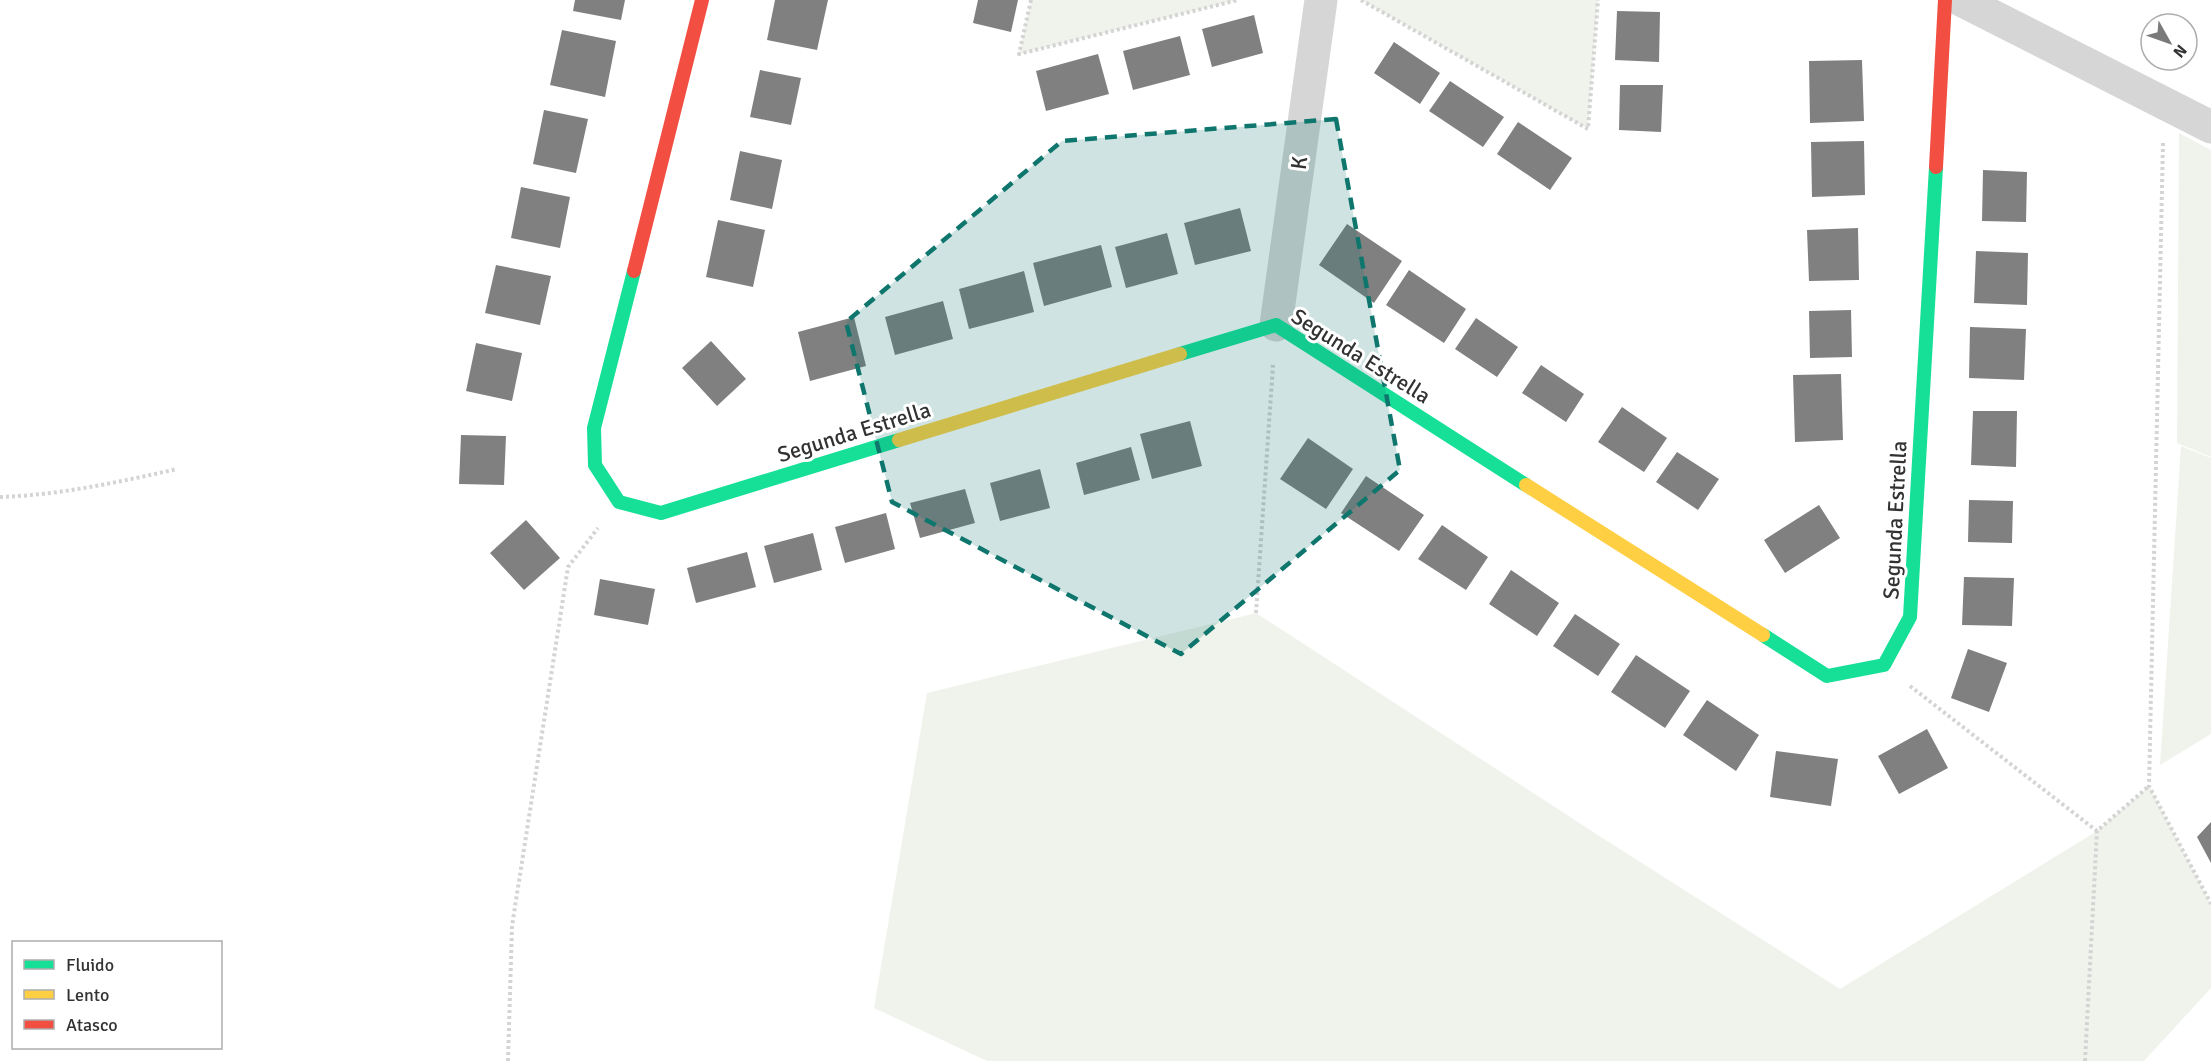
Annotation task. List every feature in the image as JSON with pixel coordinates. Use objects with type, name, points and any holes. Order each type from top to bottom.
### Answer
[{"type":"street","points":[[619,502],[595,465],[594,428],[702,0]]},
{"type":"street","name":"K","points":[[1276,325],[1321,0]]},
{"type":"street","name":"Segunda Estrella","points":[[619,502],[661,513],[1276,325],[1827,676],[1884,665],[1910,617],[1945,0]]},
{"type":"street","points":[[1961,0],[2211,127]]},
{"type":"path","points":[[1030,0],[1019,54],[1238,0]]},
{"type":"path","points":[[1361,0],[1588,129],[1598,0]]},
{"type":"path","points":[[2164,103],[2149,786],[2211,904]]},
{"type":"path","points":[[1256,613],[1276,325]]},
{"type":"path","points":[[0,497],[75,489],[177,469]]},
{"type":"path","points":[[507,1061],[513,926],[568,567],[619,502]]},
{"type":"path","points":[[1884,665],[2097,831]]},
{"type":"path","points":[[2085,1061],[2097,831],[2149,786]]},
{"type":"highlighted area","points":[[1336,119],[1400,470],[1181,654],[892,502],[846,322],[1062,141]]},
{"type":"shaded area","points":[[1031,0],[1238,0],[1019,54]]},
{"type":"shaded area","points":[[1361,0],[1598,0],[1588,129]]},
{"type":"shaded area","points":[[2179,133],[2211,150],[2211,457],[2177,443]]},
{"type":"shaded area","points":[[2181,446],[2211,458],[2211,734],[2160,765]]},
{"type":"shaded area","points":[[1256,613],[1840,989],[2097,831],[2149,786],[2211,904],[2211,988],[2144,1061],[987,1061],[874,1008],[927,693]]},
{"type":"building","points":[[575,0],[625,0],[621,20],[573,11]]},
{"type":"building","points":[[775,0],[828,0],[817,50],[767,40]]},
{"type":"building","points":[[978,0],[1018,0],[1011,32],[973,23]]},
{"type":"building","points":[[1617,11],[1660,12],[1659,62],[1615,60]]},
{"type":"building","points":[[1254,15],[1263,53],[1212,67],[1202,29]]},
{"type":"building","points":[[562,30],[616,41],[605,97],[550,85]]},
{"type":"building","points":[[1180,36],[1190,75],[1133,90],[1123,51]]},
{"type":"building","points":[[1394,42],[1440,73],[1420,104],[1374,73]]},
{"type":"building","points":[[1098,54],[1109,94],[1046,111],[1036,71]]},
{"type":"building","points":[[1862,60],[1864,121],[1810,123],[1809,61]]},
{"type":"building","points":[[760,70],[801,78],[791,125],[750,117]]},
{"type":"building","points":[[1450,81],[1504,117],[1483,147],[1429,111]]},
{"type":"building","points":[[1620,85],[1663,85],[1661,132],[1619,130]]},
{"type":"building","points":[[544,110],[588,119],[576,173],[533,164]]},
{"type":"building","points":[[1518,122],[1572,158],[1550,190],[1497,154]]},
{"type":"building","points":[[1864,141],[1865,195],[1812,197],[1811,142]]},
{"type":"building","points":[[740,151],[782,160],[772,209],[730,200]]},
{"type":"building","points":[[1983,170],[2027,172],[2026,222],[1982,221]]},
{"type":"building","points":[[521,187],[570,197],[560,248],[511,238]]},
{"type":"building","points":[[1240,208],[1251,251],[1195,265],[1184,223]]},
{"type":"building","points":[[718,220],[765,230],[753,287],[706,277]]},
{"type":"building","points":[[1347,224],[1402,261],[1374,303],[1319,265]]},
{"type":"building","points":[[1858,228],[1859,280],[1809,281],[1807,230]]},
{"type":"building","points":[[1167,233],[1178,274],[1126,288],[1115,247]]},
{"type":"building","points":[[1101,245],[1112,287],[1044,306],[1033,263]]},
{"type":"building","points":[[1976,251],[2028,253],[2027,305],[1974,303]]},
{"type":"building","points":[[496,265],[551,276],[540,325],[485,313]]},
{"type":"building","points":[[1409,270],[1466,309],[1444,343],[1386,305]]},
{"type":"building","points":[[1024,271],[1034,312],[969,329],[959,289]]},
{"type":"building","points":[[943,301],[953,339],[895,355],[885,317]]},
{"type":"building","points":[[1851,310],[1852,357],[1810,358],[1809,311]]},
{"type":"building","points":[[854,317],[866,366],[810,381],[798,332]]},
{"type":"building","points":[[1476,318],[1518,347],[1497,377],[1455,349]]},
{"type":"building","points":[[1970,327],[2026,329],[2024,380],[1969,378]]},
{"type":"building","points":[[711,341],[746,379],[717,406],[682,368]]},
{"type":"building","points":[[476,343],[522,353],[512,401],[466,391]]},
{"type":"building","points":[[1541,365],[1584,394],[1566,422],[1522,393]]},
{"type":"building","points":[[1841,374],[1843,440],[1795,442],[1793,375]]},
{"type":"building","points":[[1622,407],[1667,438],[1644,472],[1598,442]]},
{"type":"building","points":[[1973,411],[2017,411],[2016,467],[1971,465]]},
{"type":"building","points":[[1190,421],[1202,466],[1152,479],[1140,434]]},
{"type":"building","points":[[461,435],[506,436],[504,485],[459,484]]},
{"type":"building","points":[[1308,438],[1353,469],[1326,509],[1280,479]]},
{"type":"building","points":[[1131,447],[1140,480],[1084,495],[1076,463]]},
{"type":"building","points":[[1677,452],[1719,479],[1698,510],[1656,482]]},
{"type":"building","points":[[1040,469],[1050,508],[1000,521],[990,483]]},
{"type":"building","points":[[1366,476],[1424,515],[1399,551],[1341,513]]},
{"type":"building","points":[[965,489],[975,523],[920,538],[910,503]]},
{"type":"building","points":[[1969,500],[2013,501],[2012,543],[1968,542]]},
{"type":"building","points":[[1819,505],[1840,538],[1785,573],[1764,540]]},
{"type":"building","points":[[886,513],[895,549],[845,563],[835,527]]},
{"type":"building","points":[[526,520],[560,558],[524,590],[490,553]]},
{"type":"building","points":[[1442,525],[1488,557],[1466,590],[1418,559]]},
{"type":"building","points":[[813,533],[822,570],[774,583],[764,546]]},
{"type":"building","points":[[747,552],[756,587],[696,603],[687,568]]},
{"type":"building","points":[[1511,570],[1559,603],[1537,636],[1489,604]]},
{"type":"building","points":[[1964,577],[2014,578],[2012,626],[1962,625]]},
{"type":"building","points":[[600,579],[655,589],[648,625],[594,615]]},
{"type":"building","points":[[1575,614],[1620,644],[1598,676],[1553,646]]},
{"type":"building","points":[[1968,649],[2007,663],[1989,712],[1951,698]]},
{"type":"building","points":[[1636,655],[1690,691],[1665,728],[1611,692]]},
{"type":"building","points":[[1707,700],[1759,735],[1736,771],[1683,735]]},
{"type":"building","points":[[1927,729],[1948,768],[1899,794],[1878,756]]},
{"type":"building","points":[[1776,751],[1838,759],[1831,806],[1770,797]]},
{"type":"building","points":[[2211,822],[2211,863],[2197,837]]},
{"type":"traffic: fast","points":[[1763,635],[1827,676],[1884,665],[1910,617],[1936,167]]},
{"type":"traffic: fast","points":[[634,271],[594,428],[595,465],[619,502],[661,513],[899,440]]},
{"type":"traffic: fast","points":[[1180,354],[1276,325],[1526,485]]},
{"type":"traffic: slow","points":[[899,440],[1180,354]]},
{"type":"traffic: slow","points":[[1526,485],[1763,635]]},
{"type":"traffic: jam","points":[[634,271],[702,0]]},
{"type":"traffic: jam","points":[[1936,167],[1945,0]]}]
